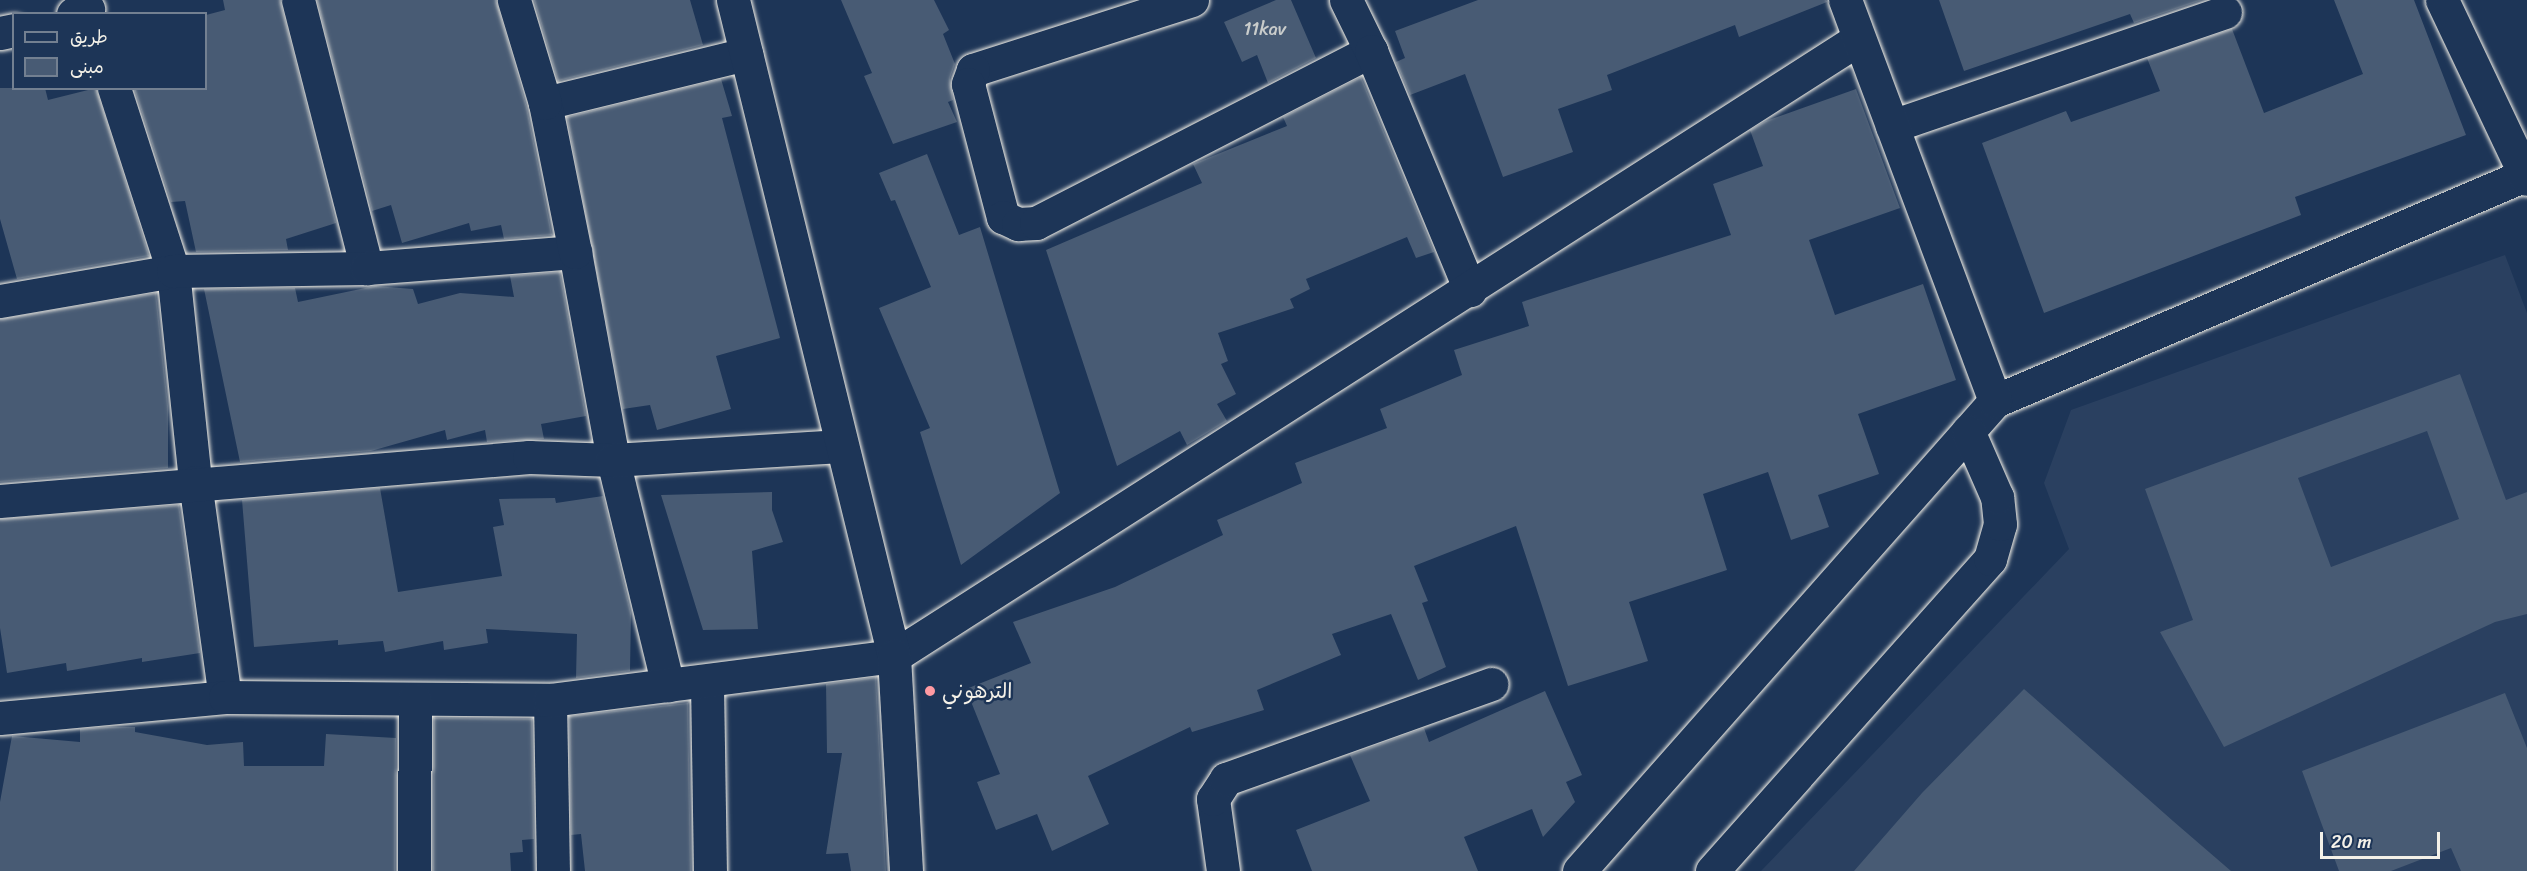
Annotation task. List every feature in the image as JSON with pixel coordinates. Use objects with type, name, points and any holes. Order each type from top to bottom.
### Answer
[{"type":"street","points":[[298,0],[367,268]]},
{"type":"street","points":[[514,0],[545,104],[613,460],[668,685]]},
{"type":"street","points":[[733,0],[894,656],[906,871]]},
{"type":"street","points":[[1192,0],[973,70],[968,84],[1003,217],[1018,224],[1036,223],[1371,51]]},
{"type":"street","points":[[1346,0],[1371,51],[1470,290]]},
{"type":"street","points":[[1845,0],[1857,40],[1892,126],[1995,401]]},
{"type":"street","points":[[1579,871],[1995,401],[2526,177],[2442,0]]},
{"type":"street","points":[[1892,126],[2224,12]]},
{"type":"street","points":[[0,718],[225,697],[550,700],[668,685],[707,683],[894,656],[1470,290],[1857,40]]},
{"type":"street","points":[[545,104],[746,54]]},
{"type":"street","points":[[115,90],[173,271],[195,482],[225,697]]},
{"type":"street","points":[[0,301],[173,271],[367,268],[575,252]]},
{"type":"street","points":[[1712,871],[1990,559],[2000,524],[1997,497],[1968,431]]},
{"type":"street","points":[[0,501],[195,482],[529,457],[613,460],[841,446]]},
{"type":"street","points":[[707,683],[710,871]]},
{"type":"street","points":[[1223,871],[1213,799],[1226,779],[1492,684]]},
{"type":"street","points":[[414,871],[415,700]]},
{"type":"street","points":[[550,700],[553,871]]},
{"type":"shaded area","points":[[2505,255],[2527,313],[2527,871],[1761,871],[2069,549],[2044,483],[2071,410]]},
{"type":"building","points":[[223,0],[280,0],[336,223],[286,239],[288,250],[196,252],[185,201],[171,202],[135,90],[207,90],[207,15],[225,10]]},
{"type":"building","points":[[317,0],[496,0],[527,108],[552,235],[504,239],[501,225],[471,231],[469,223],[402,243],[391,205],[372,211]]},
{"type":"building","points":[[534,0],[690,0],[703,45],[558,81]]},
{"type":"building","points":[[841,0],[934,0],[949,30],[943,34],[955,64],[950,78],[953,100],[948,102],[957,122],[893,144],[864,76],[872,73]]},
{"type":"building","points":[[1276,0],[1291,0],[1316,58],[1268,83],[1257,55],[1242,62],[1224,22]]},
{"type":"building","points":[[1478,0],[1826,0],[1827,2],[1739,37],[1735,25],[1607,75],[1612,90],[1558,109],[1573,152],[1503,177],[1465,74],[1410,95],[1396,62],[1405,58],[1395,31]]},
{"type":"building","points":[[1939,0],[2202,0],[2134,23],[2130,14],[1964,71]]},
{"type":"building","points":[[2334,0],[2414,0],[2466,135],[2295,197],[2301,215],[2044,313],[1982,143],[2066,111],[2071,122],[2160,91],[2147,58],[2232,29],[2264,113],[2363,74]]},
{"type":"building","points":[[1361,77],[1434,252],[1416,258],[1407,237],[1306,279],[1310,289],[1290,299],[1294,308],[1218,333],[1228,361],[1221,364],[1236,394],[1217,404],[1227,421],[1187,445],[1180,431],[1117,466],[1046,250],[1202,183],[1193,164],[1287,126],[1283,117]]},
{"type":"building","points":[[721,79],[732,116],[722,118],[780,338],[716,356],[731,409],[657,430],[650,405],[623,409],[567,117]]},
{"type":"building","points":[[0,88],[46,90],[48,100],[97,90],[149,256],[17,279],[0,219]]},
{"type":"building","points":[[1856,89],[1900,208],[1809,240],[1835,315],[1923,284],[1956,380],[1858,414],[1879,474],[1818,495],[1829,527],[1791,540],[1768,472],[1703,494],[1727,570],[1629,602],[1648,661],[1568,686],[1516,526],[1414,566],[1428,601],[1422,603],[1446,667],[1418,680],[1391,614],[1332,634],[1341,655],[1257,690],[1264,710],[1192,732],[1190,727],[1088,776],[1109,824],[1052,851],[1037,814],[996,830],[977,782],[1000,774],[966,689],[1031,663],[1013,622],[1115,587],[1223,535],[1217,520],[1302,483],[1295,463],[1387,428],[1380,409],[1462,375],[1454,350],[1529,326],[1522,302],[1731,235],[1713,184],[1763,166],[1750,130],[1766,121]]},
{"type":"building","points":[[927,154],[959,235],[980,227],[1060,493],[961,565],[920,432],[930,428],[879,308],[931,287],[895,200],[891,201],[879,173]]},
{"type":"building","points":[[560,272],[586,416],[541,424],[544,439],[487,442],[485,430],[447,440],[445,430],[371,451],[240,462],[204,289],[295,288],[298,302],[375,286],[413,289],[418,304],[460,293],[514,297],[510,276]]},
{"type":"building","points":[[156,293],[168,406],[168,468],[0,482],[0,319]]},
{"type":"building","points":[[2460,374],[2506,500],[2527,492],[2527,614],[2495,622],[2224,747],[2160,632],[2193,620],[2145,489]],"holes":[[[2427,431],[2459,519],[2331,567],[2298,478]]]},
{"type":"building","points":[[380,488],[398,592],[502,576],[493,527],[504,525],[499,499],[555,498],[556,503],[603,496],[631,613],[630,671],[576,678],[577,634],[486,629],[488,643],[444,650],[443,641],[385,652],[383,641],[338,645],[338,640],[254,647],[242,500]]},
{"type":"building","points":[[772,492],[772,510],[783,542],[752,551],[758,629],[703,630],[661,495]]},
{"type":"building","points":[[179,505],[200,653],[142,662],[142,658],[67,671],[66,663],[7,673],[0,628],[0,519]]},
{"type":"building","points":[[876,677],[886,871],[851,871],[848,853],[826,854],[842,753],[827,753],[826,684]]},
{"type":"building","points":[[2024,689],[2231,871],[1854,871],[1922,793]]},
{"type":"building","points":[[1545,691],[1582,775],[1566,782],[1575,802],[1543,837],[1532,809],[1464,837],[1478,871],[1312,871],[1296,830],[1370,801],[1350,755],[1424,728],[1429,742]]},
{"type":"building","points":[[2505,693],[2527,748],[2527,871],[2461,871],[2451,848],[2391,871],[2339,871],[2302,771]]},
{"type":"building","points":[[688,703],[691,871],[585,871],[581,834],[571,835],[569,716]]},
{"type":"building","points":[[434,718],[532,719],[534,839],[522,840],[523,852],[510,853],[511,871],[433,871]]},
{"type":"building","points":[[135,727],[135,732],[207,745],[243,742],[244,766],[324,766],[326,734],[396,738],[395,871],[0,871],[0,802],[12,736],[80,742],[80,729]]},
{"type":"place","name":"الترهوني","points":[[930,691]]}]
